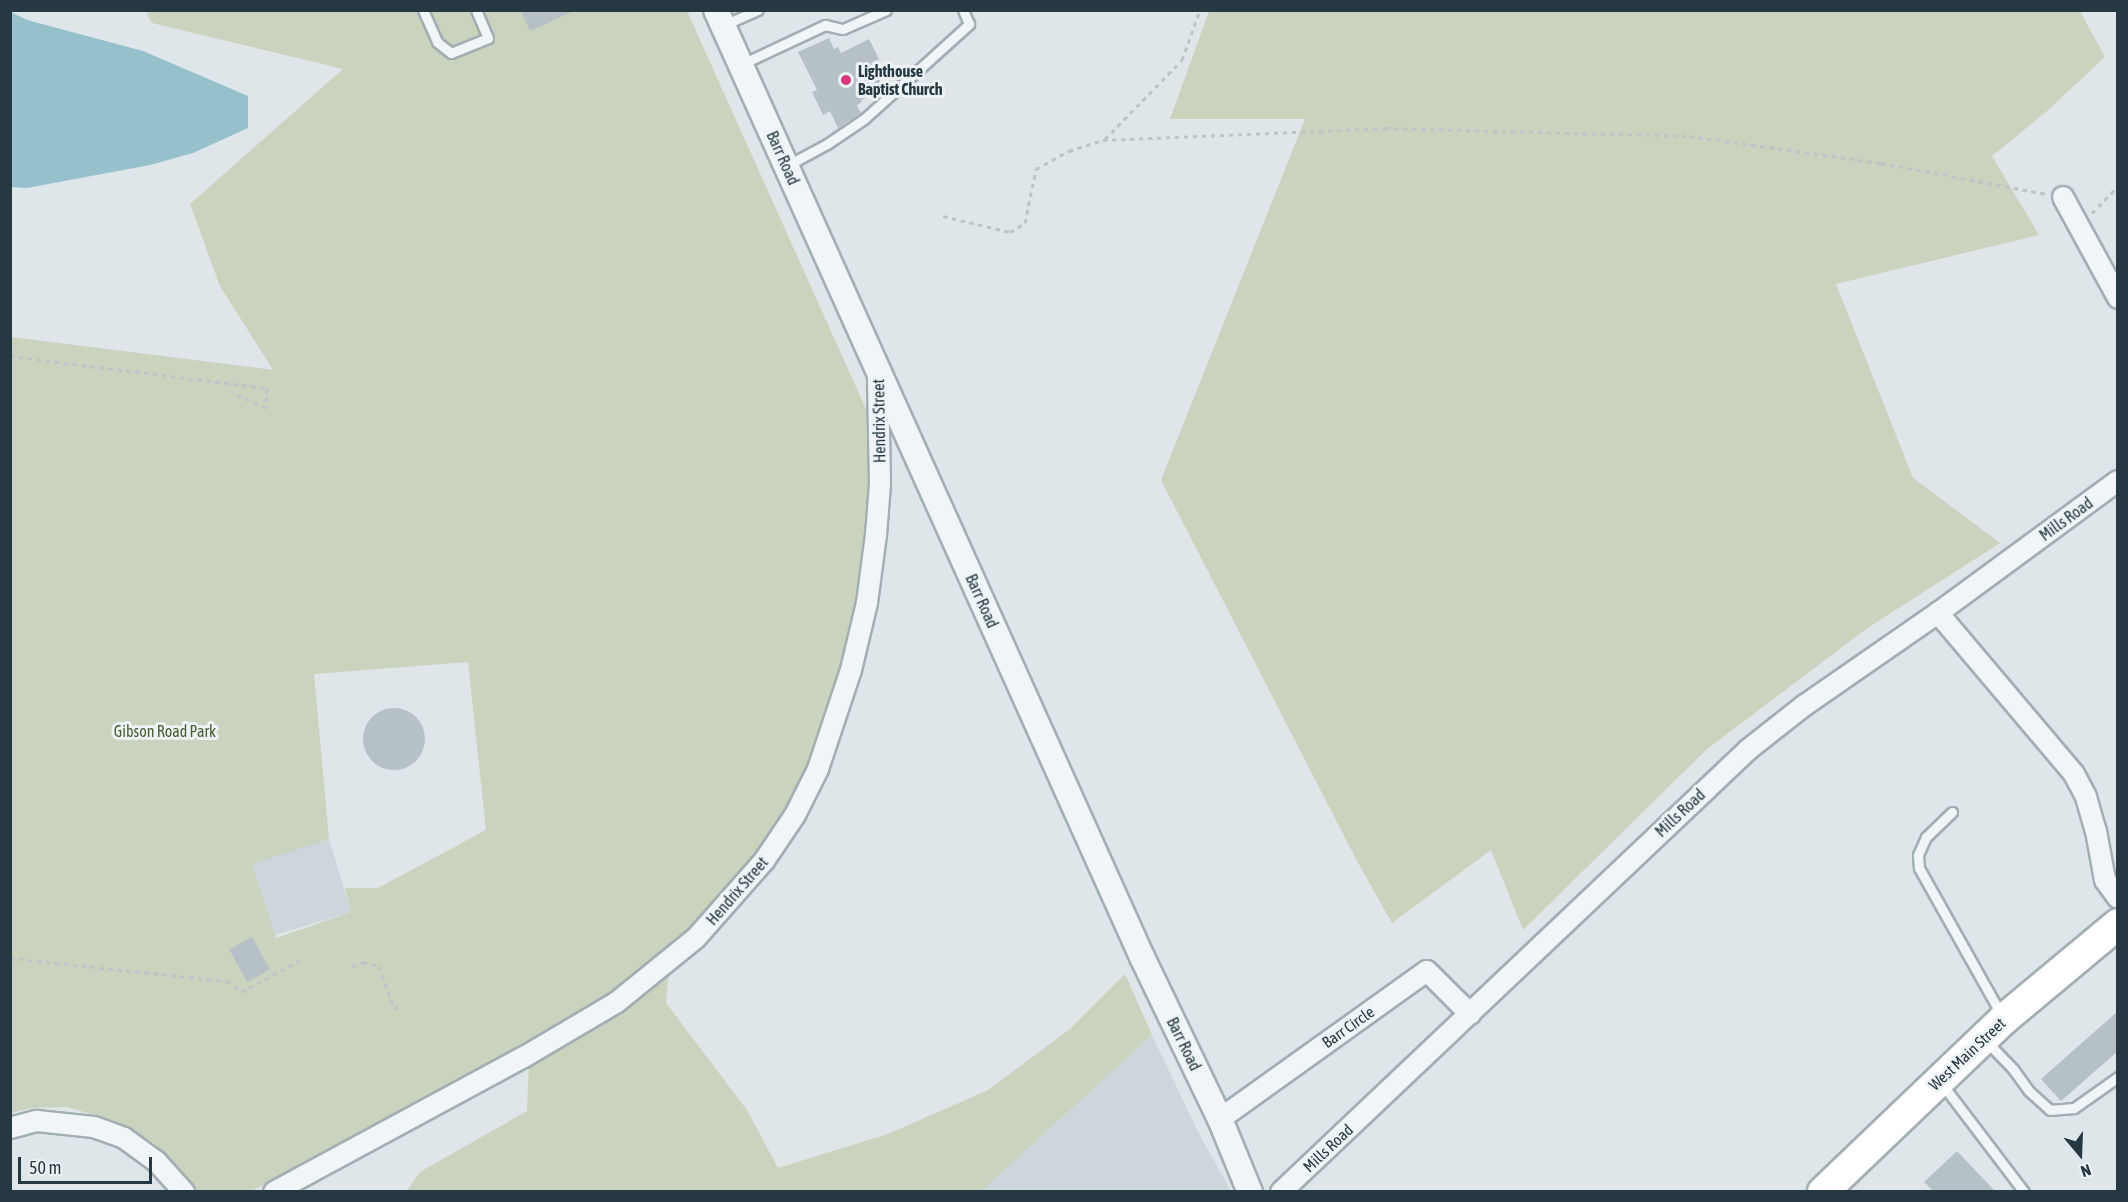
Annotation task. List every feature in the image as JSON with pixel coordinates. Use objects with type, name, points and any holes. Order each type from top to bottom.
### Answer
[{"type":"main road","name":"West Main Street","points":[[1823,1191],[1994,1029],[2118,924]]},
{"type":"street","name":"Barr Road","points":[[719,18],[1137,946],[1220,1119],[1246,1188]]},
{"type":"street","points":[[2063,197],[2118,298]]},
{"type":"street","name":"Hendrix Street","points":[[274,1191],[524,1057],[617,1002],[696,938],[764,861],[795,815],[818,769],[851,670],[867,603],[880,484],[878,369]]},
{"type":"street","name":"Mills Road","points":[[1281,1191],[1749,749],[1806,705],[1938,613],[2118,481]]},
{"type":"street","points":[[1938,613],[2074,774],[2086,797],[2096,831],[2105,880],[2118,898]]},
{"type":"street","name":"Barr Circle","points":[[1220,1119],[1427,971],[1470,1014]]},
{"type":"street","points":[[10,1128],[37,1121],[94,1127],[132,1144],[156,1161],[184,1191]]},
{"type":"lane","points":[[423,10],[437,42],[451,53],[488,38],[476,10]]},
{"type":"lane","points":[[719,18],[758,10]]},
{"type":"lane","points":[[740,65],[825,25],[843,29],[886,10]]},
{"type":"lane","points":[[786,167],[827,144],[864,119],[969,24],[963,10]]},
{"type":"lane","points":[[1953,812],[1926,837],[1918,855],[1919,868],[2013,1069],[2034,1097],[2050,1110],[2074,1108],[2118,1077]]},
{"type":"lane","points":[[1939,1080],[2024,1191]]},
{"type":"path","points":[[1103,140],[1182,60],[1200,10]]},
{"type":"path","points":[[943,216],[1010,232],[1025,223],[1036,169],[1069,151],[1103,140],[1385,128],[1689,136],[1881,163],[2063,197]]},
{"type":"path","points":[[2080,225],[2118,186]]},
{"type":"path","points":[[10,356],[267,388],[266,408],[231,392]]},
{"type":"path","points":[[11,959],[228,981],[241,992],[299,961]]},
{"type":"path","points":[[352,967],[363,962],[379,966],[394,1008],[400,1006]]},
{"type":"shaded area","points":[[329,839],[351,912],[273,936],[251,863]]},
{"type":"shaded area","points":[[1152,1035],[1198,1132],[1231,1191],[978,1192]]},
{"type":"green space","name":"Gibson Road Park","points":[[146,11],[687,11],[879,438],[867,603],[795,815],[670,961],[666,1003],[747,1110],[778,1168],[888,1134],[988,1090],[1070,1029],[1125,974],[1152,1035],[981,1191],[407,1191],[420,1172],[527,1111],[529,1061],[439,1094],[251,1191],[196,1191],[154,1143],[114,1121],[67,1107],[31,1108],[11,1113],[11,337],[273,370],[220,286],[190,204],[343,69],[152,23]],"holes":[[[468,662],[486,830],[378,888],[345,888],[351,912],[276,938],[252,864],[329,839],[314,674]]]},
{"type":"green space","points":[[1209,11],[2080,11],[2105,57],[2047,111],[1992,156],[2039,235],[1836,284],[1913,478],[2000,543],[1866,629],[1707,749],[1523,930],[1491,850],[1392,923],[1357,861],[1161,480],[1305,119],[1170,119]]},
{"type":"water","points":[[11,12],[27,20],[143,51],[248,96],[248,128],[193,153],[150,165],[27,188],[11,187]]},
{"type":"building","points":[[520,10],[576,10],[530,31]]},
{"type":"building","name":"Lighthouse Baptist Church","points":[[829,38],[834,49],[838,47],[841,53],[869,39],[879,59],[871,63],[884,89],[861,100],[862,102],[857,105],[861,113],[838,128],[830,111],[823,115],[812,92],[817,90],[798,52]]},
{"type":"building","points":[[388,708],[400,708],[416,717],[423,727],[425,739],[423,751],[416,761],[400,770],[388,770],[377,765],[368,756],[363,745],[363,733],[368,722],[377,713]]},
{"type":"building","points":[[252,937],[270,969],[247,982],[229,950]]},
{"type":"building","points":[[2118,1011],[2118,1051],[2061,1101],[2041,1079]]},
{"type":"building","points":[[1957,1151],[1995,1191],[1933,1191],[1924,1182]]},
{"type":"place","name":"Lighthouse Baptist Church","points":[[846,80]]}]
